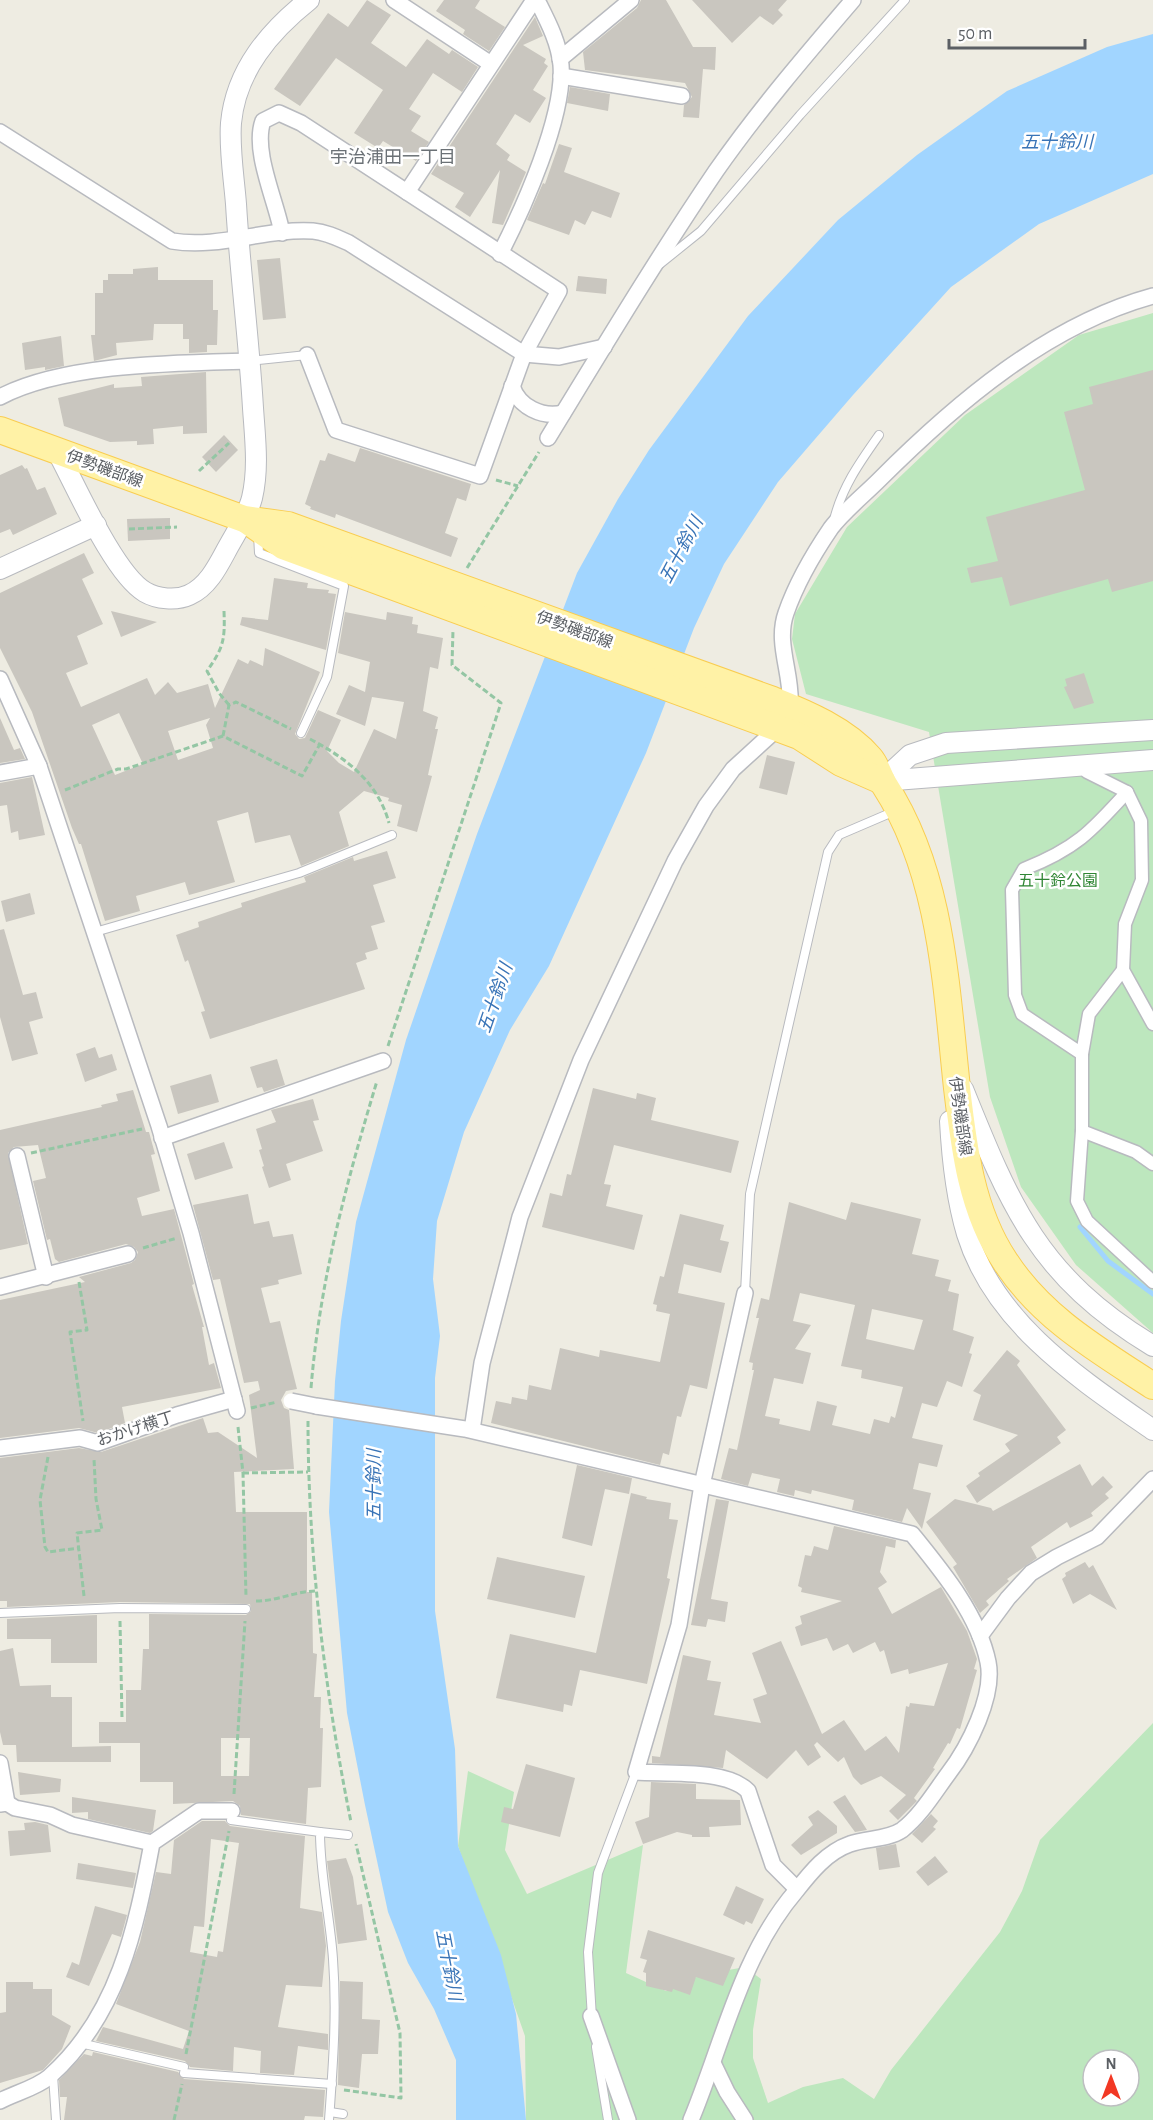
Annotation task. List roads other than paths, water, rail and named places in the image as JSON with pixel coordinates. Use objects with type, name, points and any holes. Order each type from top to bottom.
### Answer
[{"type":"main road","name":"伊勢磯部線","points":[[0,430],[251,524],[283,546],[462,599],[776,714],[799,736],[841,763],[882,781],[900,810],[922,858],[930,890],[955,1067],[963,1144],[972,1184],[986,1224],[1005,1262],[1047,1312],[1067,1330],[1153,1386]]},
{"type":"street","points":[[57,451],[96,525],[126,575],[146,593],[170,598],[183,597],[204,585],[251,524],[256,476],[250,361],[238,239],[231,123],[238,92],[260,48],[283,21],[309,0]]},
{"type":"street","points":[[394,0],[491,64]]},
{"type":"street","points":[[407,192],[536,0],[553,35],[560,59],[561,76],[556,112],[514,226],[500,254]]},
{"type":"street","points":[[560,59],[631,0]]},
{"type":"street","points":[[548,438],[649,273],[717,170],[776,91],[853,0]]},
{"type":"street","points":[[561,76],[682,96]]},
{"type":"street","points":[[282,233],[277,206],[267,184],[261,134],[263,121],[274,113],[295,119],[559,291],[524,354],[480,476],[336,430],[307,355]]},
{"type":"street","points":[[0,132],[172,241],[190,244],[314,231],[349,243],[479,328],[524,354],[559,357],[604,347]]},
{"type":"street","points":[[469,1430],[482,1363],[520,1217],[581,1059],[675,861],[706,806],[792,690],[782,642],[782,627],[793,596],[832,527],[923,436],[1003,374],[1056,338],[1085,322],[1153,296]]},
{"type":"street","points":[[0,397],[27,384],[63,376],[159,364],[250,361]]},
{"type":"street","points":[[512,386],[516,398],[538,413],[553,416],[563,413]]},
{"type":"street","points":[[0,569],[96,525]]},
{"type":"street","points":[[0,679],[39,766],[160,1132],[383,1061]]},
{"type":"street","points":[[882,781],[910,755],[946,743],[1153,730]]},
{"type":"street","points":[[882,781],[997,774],[1153,760]]},
{"type":"street","points":[[1085,765],[1087,772],[1127,792],[1141,821],[1142,880],[1125,924],[1123,970],[1153,1024]]},
{"type":"street","points":[[0,772],[39,766]]},
{"type":"street","points":[[1082,1054],[1022,1014],[1015,995],[1012,890],[1024,869],[1058,855],[1093,830],[1127,792]]},
{"type":"street","points":[[1141,837],[1153,842]]},
{"type":"street","points":[[1123,970],[1089,1014],[1082,1054],[1082,1131],[1077,1201],[1087,1221],[1153,1282]]},
{"type":"street","points":[[955,1067],[1009,1199],[1029,1234],[1082,1295],[1153,1346]]},
{"type":"street","points":[[955,1067],[950,1121],[953,1161],[964,1223],[979,1265],[994,1292],[1036,1341],[1069,1369],[1153,1430]]},
{"type":"street","points":[[1082,1131],[1136,1152],[1153,1164]]},
{"type":"street","name":"おかげ横丁","points":[[0,1448],[80,1438],[98,1443],[177,1415],[236,1405],[191,1233],[160,1132]]},
{"type":"street","points":[[17,1156],[46,1277]]},
{"type":"street","points":[[0,1287],[46,1277],[128,1254]]},
{"type":"street","points":[[745,1293],[702,1485],[679,1625],[636,1772],[719,1777],[740,1783],[748,1791],[773,1865],[797,1888]]},
{"type":"street","points":[[291,1401],[469,1430],[912,1534],[944,1573],[980,1636],[989,1664],[986,1693],[972,1737],[915,1818],[899,1832],[850,1844],[830,1853],[797,1888],[767,1931],[743,1981],[714,2065],[691,2120]]},
{"type":"street","points":[[980,1636],[1008,1598],[1031,1573],[1097,1536],[1153,1479]]},
{"type":"street","points":[[0,1763],[4,1804],[50,1815],[72,1825],[152,1843]]},
{"type":"street","points":[[0,2101],[48,2078],[79,2043],[104,2006],[128,1956],[136,1929],[152,1843],[199,1811],[232,1815]]},
{"type":"street","points":[[591,2016],[628,2120]]},
{"type":"street","points":[[714,2065],[727,2092],[745,2120]]},
{"type":"lane","points":[[649,273],[701,231],[800,115],[905,0]]},
{"type":"lane","points":[[250,361],[307,355]]},
{"type":"lane","points":[[832,527],[838,502],[852,474],[879,435]]},
{"type":"lane","points":[[251,524],[259,553],[344,586],[327,677],[301,734]]},
{"type":"lane","points":[[745,1293],[750,1194],[828,852],[840,835],[900,810]]},
{"type":"lane","points":[[95,932],[299,873],[392,835]]},
{"type":"lane","points":[[0,1613],[120,1608],[246,1609]]},
{"type":"lane","points":[[608,2120],[591,2016],[588,1952],[598,1874],[609,1838],[636,1772]]},
{"type":"lane","points":[[232,1815],[320,1832],[348,1835]]},
{"type":"lane","points":[[320,1832],[320,1871],[331,1930],[337,2019],[329,2116],[344,2114]]},
{"type":"lane","points":[[79,2043],[184,2070],[332,2084]]},
{"type":"lane","points":[[52,2073],[56,2120]]},
{"type":"water","name":"五十鈴川","points":[[1153,34],[1153,174],[1039,224],[951,287],[778,482],[724,564],[694,628],[646,753],[549,966],[510,1030],[464,1132],[437,1221],[433,1279],[440,1336],[435,1378],[435,1611],[455,1749],[458,1846],[501,1955],[516,2014],[526,2120],[456,2120],[456,2060],[434,2009],[408,1963],[388,1912],[365,1805],[347,1713],[329,1512],[335,1381],[341,1321],[356,1222],[406,1040],[477,834],[577,573],[618,499],[649,450],[748,316],[838,220],[917,155],[1007,91],[1107,47]]},
{"type":"waterway","points":[[1080,1227],[1108,1261],[1153,1294]]},
{"type":"district","name":"宇治浦田一丁目","points":[[393,157]]},
{"type":"park label","name":"五十鈴公園","points":[[1058,880]]}]
